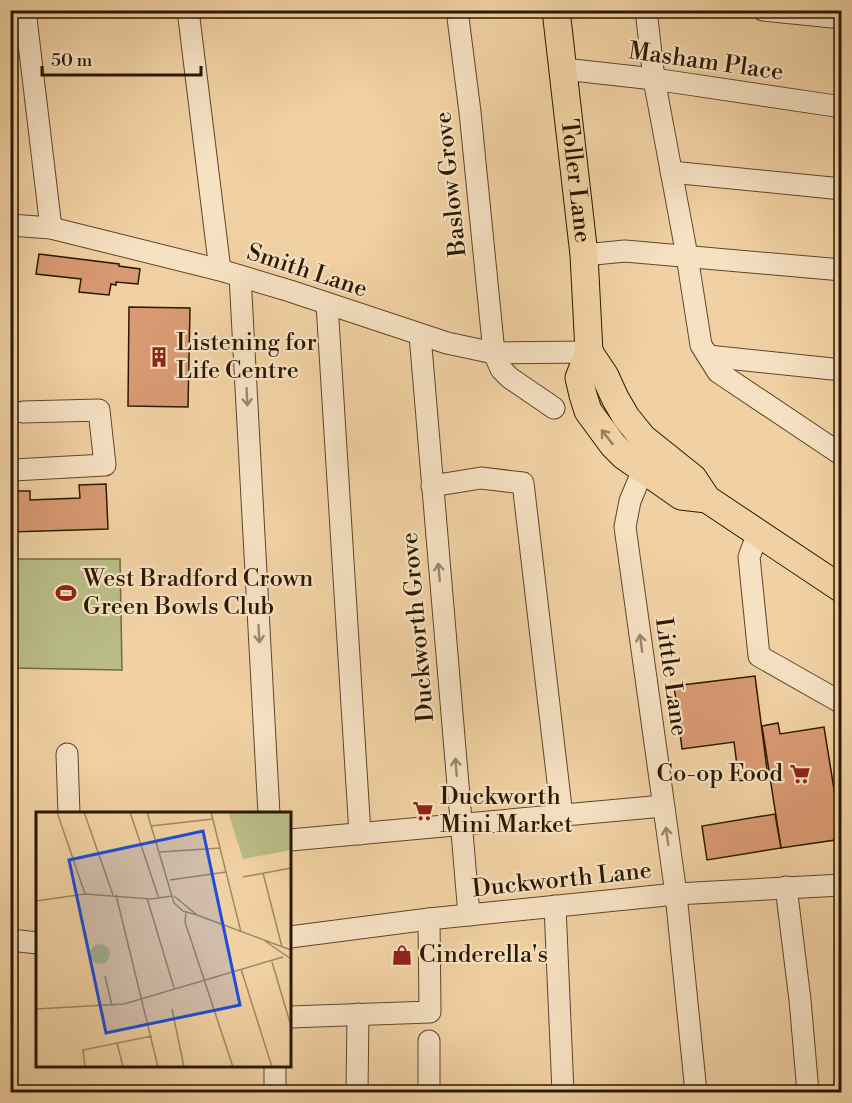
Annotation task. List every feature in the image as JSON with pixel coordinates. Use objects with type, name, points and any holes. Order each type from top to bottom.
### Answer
[{"type":"main road","name":"Toller Lane","points":[[556,10],[584,255],[589,352],[579,378],[588,411],[624,456],[681,496],[707,499]]},
{"type":"main road","name":"Toller Lane","points":[[589,352],[605,376],[626,417],[643,438],[693,478],[707,499],[842,589]]},
{"type":"main road","points":[[643,470],[674,464]]},
{"type":"street","points":[[25,10],[51,228]]},
{"type":"street","points":[[188,10],[230,273],[269,812]]},
{"type":"street","name":"Baslow Grove","points":[[457,10],[470,112],[494,353]]},
{"type":"street","points":[[646,10],[654,79],[701,345],[718,372],[842,454]]},
{"type":"street","points":[[763,10],[842,18]]},
{"type":"street","name":"Masham Place","points":[[564,69],[654,79],[842,106]]},
{"type":"street","points":[[671,172],[842,189]]},
{"type":"street","name":"Smith Lane","points":[[10,225],[51,228],[230,273],[447,343],[494,353],[589,352]]},
{"type":"street","points":[[584,255],[625,251],[842,270]]},
{"type":"street","points":[[327,304],[360,834]]},
{"type":"street","name":"Duckworth Grove","points":[[420,335],[469,915]]},
{"type":"street","points":[[494,353],[501,369],[510,378],[554,408]]},
{"type":"street","points":[[708,356],[842,370]]},
{"type":"street","points":[[10,472],[105,465],[99,410],[23,412]]},
{"type":"street","name":"Little Lane","points":[[643,470],[630,501],[625,527],[676,894],[696,1092]]},
{"type":"street","points":[[432,486],[481,478],[523,483],[562,816]]},
{"type":"street","points":[[758,533],[749,557],[759,656],[842,703]]},
{"type":"street","points":[[67,754],[69,812]]},
{"type":"street","points":[[291,840],[663,806]]},
{"type":"street","name":"Duckworth Lane","points":[[291,937],[429,919],[676,894],[842,885]]},
{"type":"street","points":[[786,887],[800,1000],[808,1092]]},
{"type":"street","points":[[555,906],[563,1092]]},
{"type":"street","points":[[291,1017],[429,1012],[429,919]]},
{"type":"street","points":[[10,940],[36,942]]},
{"type":"street","points":[[357,1092],[358,1014]]},
{"type":"street","points":[[429,1041],[429,1092]]},
{"type":"street","points":[[275,1067],[275,1092]]},
{"type":"green space","name":"West Bradford Crown Green Bowls Club","points":[[12,559],[120,559],[122,670],[11,668]]},
{"type":"building","points":[[39,254],[119,264],[119,266],[140,269],[138,284],[116,282],[116,285],[111,284],[109,295],[79,292],[81,279],[36,274]]},
{"type":"building","name":"Listening for Life Centre","points":[[129,307],[190,308],[188,407],[128,406]]},
{"type":"building","points":[[106,484],[108,529],[10,532],[10,491],[30,491],[30,500],[80,498],[79,485]]},
{"type":"building","points":[[755,676],[768,777],[739,781],[734,742],[682,749],[674,686]]},
{"type":"building","name":"Co-op Food","points":[[778,723],[780,734],[824,727],[842,839],[781,848],[762,726]]},
{"type":"building","points":[[775,814],[781,848],[707,860],[702,826]]},
{"type":"place","name":"Listening for Life Centre","points":[[159,357]]},
{"type":"place","name":"West Bradford Crown Green Bowls Club","points":[[66,593]]},
{"type":"place","name":"Co-op Food","points":[[800,774]]},
{"type":"place","name":"Duckworth Mini Market","points":[[423,811]]},
{"type":"place","name":"Cinderella's","points":[[402,955]]}]
